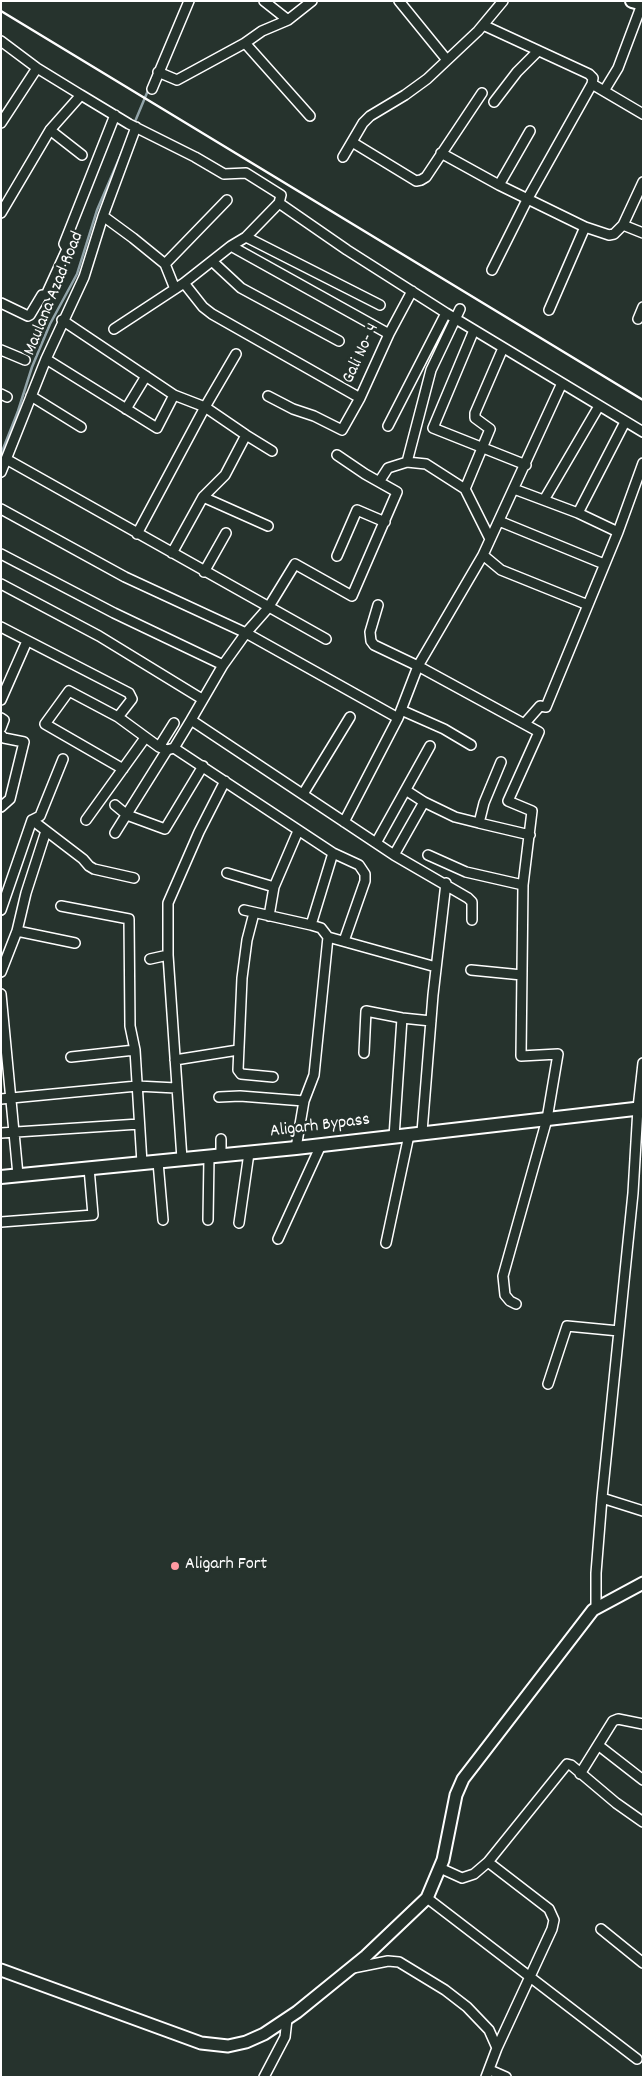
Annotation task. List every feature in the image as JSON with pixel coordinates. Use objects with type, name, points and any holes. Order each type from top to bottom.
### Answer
[{"type":"main road","name":"Aligarh Bypass","points":[[1,1177],[296,1148],[640,1108]]},
{"type":"street","points":[[152,89],[189,1]]},
{"type":"street","points":[[264,1],[288,20]]},
{"type":"street","points":[[158,72],[177,80],[246,43],[262,31],[288,20],[312,1]]},
{"type":"street","points":[[399,1],[447,60]]},
{"type":"street","points":[[343,157],[363,123],[370,116],[413,90],[483,25],[503,1]]},
{"type":"street","points":[[604,91],[618,68],[639,3]]},
{"type":"street","points":[[483,25],[589,74],[593,78],[592,84],[528,198],[492,270]]},
{"type":"street","points":[[1,41],[37,68],[133,126],[195,157],[224,174],[246,173],[281,195],[279,204],[246,237],[231,246],[184,283],[114,329]]},
{"type":"street","points":[[246,43],[310,116]]},
{"type":"street","points":[[494,102],[517,72],[538,50]]},
{"type":"street","points":[[1,123],[37,68]]},
{"type":"street","points":[[592,84],[643,114]]},
{"type":"street","points":[[352,142],[416,181],[426,177],[482,94]]},
{"type":"street","points":[[3,208],[50,130],[81,95]]},
{"type":"street","points":[[1,303],[28,316],[42,294],[46,296],[67,249],[64,244],[115,114]]},
{"type":"street","name":"Maulana Azad Road","points":[[1,472],[62,320],[73,304],[84,277],[133,126]]},
{"type":"street","points":[[50,130],[82,155]]},
{"type":"street","points":[[499,185],[530,131]]},
{"type":"street","points":[[441,153],[499,185],[585,227],[609,235],[618,231],[623,225],[643,182]]},
{"type":"street","points":[[165,264],[227,200]]},
{"type":"street","points":[[279,204],[412,292],[643,432]]},
{"type":"street","points":[[103,216],[165,264],[175,289]]},
{"type":"street","points":[[623,225],[643,234]]},
{"type":"street","points":[[549,310],[585,227]]},
{"type":"street","points":[[246,237],[380,305]]},
{"type":"street","points":[[231,246],[389,334]]},
{"type":"street","points":[[213,262],[240,288],[339,341]]},
{"type":"street","points":[[184,283],[203,307],[212,314],[360,398]]},
{"type":"street","name":"Gali No- 4","points":[[268,396],[342,430],[360,398],[389,334],[412,292]]},
{"type":"street","points":[[638,319],[643,307]]},
{"type":"street","points":[[407,462],[431,370],[460,309]]},
{"type":"street","points":[[388,426],[446,313]]},
{"type":"street","points":[[62,320],[174,395],[205,407],[272,451]]},
{"type":"street","points":[[474,330],[433,428],[526,465]]},
{"type":"street","points":[[465,489],[490,429],[475,418],[475,413],[503,348]]},
{"type":"street","points":[[1,350],[25,360]]},
{"type":"street","points":[[137,534],[205,407],[236,354]]},
{"type":"street","points":[[46,359],[156,428],[174,395]]},
{"type":"street","points":[[126,409],[146,376]]},
{"type":"street","points":[[344,822],[399,714],[418,666],[483,555],[526,465],[562,383]]},
{"type":"street","points":[[32,396],[81,427]]},
{"type":"street","points":[[544,500],[599,406]]},
{"type":"street","points":[[578,513],[625,422]]},
{"type":"street","points":[[172,554],[203,497],[225,475],[246,435]]},
{"type":"street","points":[[115,833],[167,748],[190,720],[246,633],[268,608],[295,564],[352,596],[397,492],[338,455]]},
{"type":"street","points":[[6,459],[326,639]]},
{"type":"street","points":[[379,482],[388,468],[407,462],[426,464],[465,489],[490,539]]},
{"type":"street","points":[[525,723],[540,706],[546,706],[618,532],[643,463]]},
{"type":"street","points":[[514,489],[578,513],[618,532]]},
{"type":"street","points":[[203,497],[268,526]]},
{"type":"street","points":[[1,509],[126,577],[246,633],[399,714],[444,729],[471,745]]},
{"type":"street","points":[[337,556],[357,510],[385,522]]},
{"type":"street","points":[[499,521],[604,564]]},
{"type":"street","points":[[204,572],[226,533]]},
{"type":"street","points":[[1,554],[114,613],[223,666]]},
{"type":"street","points":[[483,555],[501,570],[588,605]]},
{"type":"street","points":[[1,584],[99,636],[202,700]]},
{"type":"street","points":[[378,605],[370,632],[370,641],[374,645],[418,666],[539,732],[508,801],[532,811],[524,886],[521,1056],[558,1054],[547,1119],[503,1276],[505,1295],[516,1304]]},
{"type":"street","points":[[1,627],[129,693],[132,699],[118,717]]},
{"type":"street","points":[[1,700],[27,641]]},
{"type":"street","points":[[123,769],[45,724],[69,691],[118,717],[145,738],[203,766],[333,854],[359,865],[365,874],[365,881],[344,941]]},
{"type":"street","points":[[303,794],[350,717]]},
{"type":"street","points":[[1,718],[4,720],[1,728]]},
{"type":"street","points":[[190,720],[394,855],[446,883],[472,902],[472,920]]},
{"type":"street","points":[[167,748],[174,723]]},
{"type":"street","points":[[1,735],[4,738],[24,742],[10,799],[1,807]]},
{"type":"street","points":[[86,820],[145,738]]},
{"type":"street","points":[[376,843],[407,791],[430,746]]},
{"type":"street","points":[[1,910],[32,820],[40,816],[62,759]]},
{"type":"street","points":[[479,823],[484,803],[501,762]]},
{"type":"street","points":[[115,805],[127,815],[165,829],[203,766]]},
{"type":"street","points":[[182,1159],[168,956],[168,903],[199,832],[225,781]]},
{"type":"street","points":[[407,791],[424,802],[455,817],[530,834]]},
{"type":"street","points":[[394,855],[424,802]]},
{"type":"street","points":[[32,820],[83,858],[94,870],[134,878]]},
{"type":"street","points":[[1,972],[17,931],[26,893],[46,831]]},
{"type":"street","points":[[269,916],[274,887],[298,831]]},
{"type":"street","points":[[311,925],[333,854]]},
{"type":"street","points":[[428,855],[466,872],[524,886]]},
{"type":"street","points":[[227,873],[274,887]]},
{"type":"street","points":[[386,1243],[416,1134],[446,883]]},
{"type":"street","points":[[61,906],[129,919],[130,1026],[135,1050],[142,1163]]},
{"type":"street","points":[[244,910],[311,925],[321,928],[328,937],[436,967]]},
{"type":"street","points":[[254,913],[244,960],[238,1070],[240,1074],[273,1077]]},
{"type":"street","points":[[17,931],[75,943]]},
{"type":"street","points":[[296,1148],[304,1101],[314,1075],[328,937]]},
{"type":"street","points":[[150,958],[168,956]]},
{"type":"street","points":[[471,970],[522,975]]},
{"type":"street","points":[[1,994],[6,1099],[14,1132],[18,1175]]},
{"type":"street","points":[[364,1053],[366,1011],[431,1021]]},
{"type":"street","points":[[394,1137],[402,1018]]},
{"type":"street","points":[[71,1057],[135,1050]]},
{"type":"street","points":[[175,1060],[238,1050]]},
{"type":"street","points":[[596,1608],[602,1498],[633,1192],[643,1062]]},
{"type":"street","points":[[6,1099],[137,1086],[176,1088]]},
{"type":"street","points":[[219,1097],[240,1096],[304,1101]]},
{"type":"street","points":[[1,1133],[139,1124]]},
{"type":"street","points":[[208,1220],[215,1156],[221,1139]]},
{"type":"street","points":[[278,1239],[321,1145]]},
{"type":"street","points":[[239,1223],[249,1153]]},
{"type":"street","points":[[158,1162],[164,1220]]},
{"type":"street","points":[[1,1222],[93,1215],[89,1168]]},
{"type":"street","points":[[548,1384],[567,1326],[619,1331]]},
{"type":"street","points":[[602,1498],[643,1511]]},
{"type":"street","points":[[1,1970],[214,2046],[228,2046],[246,2042],[264,2034],[287,2019],[351,1968],[427,1898],[440,1868],[456,1795],[464,1779],[596,1608],[643,1583]]},
{"type":"street","points":[[580,1774],[613,1721],[618,1719],[643,1724]]},
{"type":"street","points":[[598,1745],[643,1780]]},
{"type":"street","points":[[440,1868],[456,1876],[466,1878],[474,1874],[488,1862],[565,1766],[571,1765],[616,1804],[643,1822]]},
{"type":"street","points":[[488,1862],[549,1909],[554,1920],[552,1929],[497,2048],[488,2073],[506,2077]]},
{"type":"street","points":[[427,1898],[530,1975],[637,2059]]},
{"type":"street","points":[[601,1929],[643,1963]]},
{"type":"street","points":[[351,1968],[388,1961],[399,1962],[445,1990],[467,2007],[488,2030],[497,2048]]},
{"type":"street","points":[[264,2077],[283,2043],[287,2019]]},
{"type":"waterway","points":[[134,124],[149,88]]},
{"type":"waterway","points":[[1,454],[18,411],[32,367],[50,324],[77,274],[97,210],[125,145]]},
{"type":"railway","points":[[1,11],[643,400]]},
{"type":"place","name":"Aligarh Fort","points":[[175,1566]]}]
